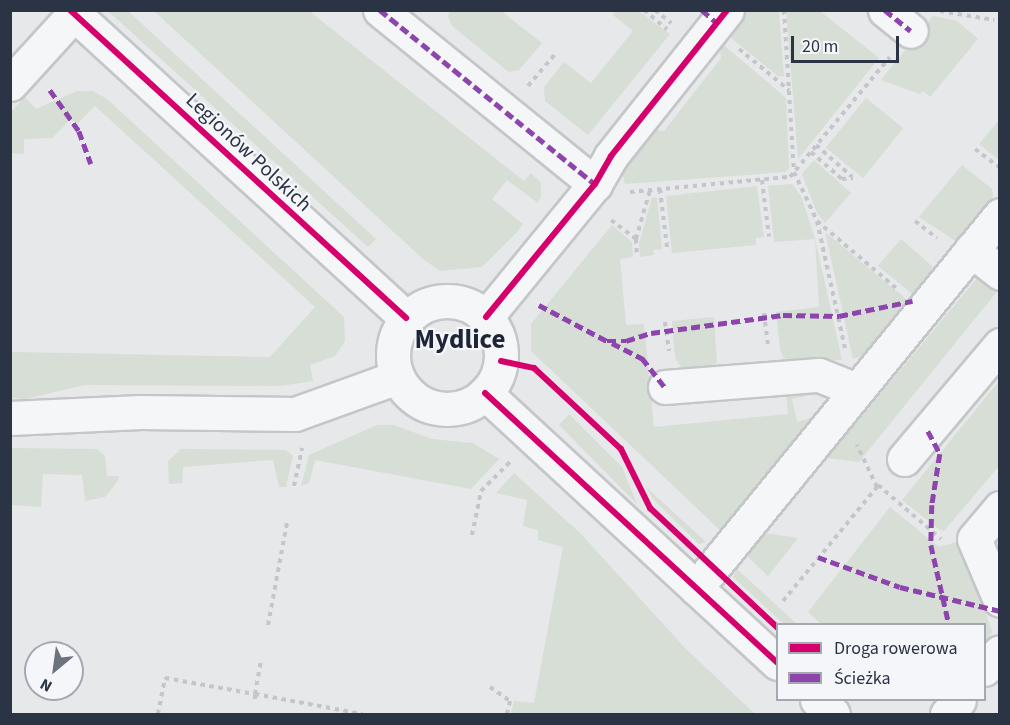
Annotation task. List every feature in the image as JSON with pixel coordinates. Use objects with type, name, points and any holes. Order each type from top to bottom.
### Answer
[{"type":"street","points":[[380,10],[595,184]]},
{"type":"street","points":[[885,10],[911,32]]},
{"type":"street","points":[[10,84],[72,12]]},
{"type":"street","name":"Legionów Polskich","points":[[72,12],[406,318]]},
{"type":"street","points":[[486,317],[595,184],[611,156],[715,18]]},
{"type":"street","points":[[696,588],[999,214]]},
{"type":"street","points":[[971,250],[999,273]]},
{"type":"street","points":[[437,301],[472,307],[486,317],[499,342],[501,361],[485,393],[454,409],[437,408],[406,392],[397,377],[393,346],[406,318],[437,301]]},
{"type":"street","points":[[894,469],[999,345]]},
{"type":"street","points":[[665,387],[819,375],[855,389]]},
{"type":"street","points":[[10,418],[141,412],[295,414],[397,377]]},
{"type":"street","points":[[485,393],[776,662]]},
{"type":"street","points":[[999,508],[974,540],[999,600]]},
{"type":"street","points":[[986,667],[999,652]]},
{"type":"street","points":[[819,701],[833,714]]},
{"type":"street","points":[[947,714],[957,701]]},
{"type":"path","points":[[644,10],[667,29],[671,23],[655,10]]},
{"type":"path","points":[[784,10],[794,172],[817,221],[855,389]]},
{"type":"path","points":[[939,10],[994,20]]},
{"type":"path","points":[[715,18],[789,90]]},
{"type":"path","points":[[631,192],[790,177],[888,59]]},
{"type":"path","points":[[811,152],[842,179],[853,178],[816,145]]},
{"type":"path","points":[[975,149],[999,168]]},
{"type":"path","points":[[762,180],[769,237]]},
{"type":"path","points":[[660,189],[667,248]]},
{"type":"path","points":[[637,257],[636,239],[650,190]]},
{"type":"path","points":[[613,221],[636,239]]},
{"type":"path","points":[[817,221],[922,309]]},
{"type":"path","points":[[294,486],[303,444]]},
{"type":"path","points":[[472,535],[481,491],[511,461]]},
{"type":"path","points":[[783,601],[894,469]]},
{"type":"path","points":[[877,487],[936,537],[945,540]]},
{"type":"path","points":[[268,625],[287,522]]},
{"type":"path","points":[[255,697],[261,661]]},
{"type":"path","points":[[158,714],[165,678],[255,697],[362,714]]},
{"type":"path","points":[[490,687],[510,701],[507,714]]},
{"type":"shaded area","points":[[108,11],[128,11],[376,239],[368,247]]},
{"type":"shaded area","points":[[154,11],[309,11],[524,181],[531,173],[541,183],[541,197],[538,203],[507,180],[492,199],[523,224],[518,231],[482,267],[440,271],[423,259]]},
{"type":"shaded area","points":[[450,11],[501,11],[542,43],[519,70],[509,72],[452,26],[448,16]]},
{"type":"shaded area","points":[[616,11],[639,11],[670,34],[588,135],[545,101],[544,87],[564,62],[591,83],[633,31],[613,15]]},
{"type":"shaded area","points":[[743,11],[779,11],[784,76],[779,77],[725,33]]},
{"type":"shaded area","points":[[786,11],[820,11],[879,58],[798,159]]},
{"type":"shaded area","points":[[933,16],[957,21],[978,39],[930,97],[923,91],[920,94],[881,80]]},
{"type":"shaded area","points":[[719,41],[786,98],[789,168],[786,172],[625,184],[621,168],[648,129],[664,131],[721,58]]},
{"type":"shaded area","points":[[77,91],[93,91],[107,99],[344,317],[345,341],[335,356],[310,365],[313,381],[280,386],[84,385],[26,399],[11,398],[12,352],[270,357],[315,307],[95,106],[78,123],[70,120],[52,138],[24,139],[24,154],[11,153],[11,112],[25,97],[36,109]]},
{"type":"shaded area","points":[[866,98],[903,128],[863,178],[826,148]]},
{"type":"shaded area","points":[[999,120],[999,160],[979,144]]},
{"type":"shaded area","points":[[814,160],[851,193],[825,223],[817,213],[802,174]]},
{"type":"shaded area","points":[[962,165],[992,189],[993,194],[991,205],[960,240],[954,240],[919,217]]},
{"type":"shaded area","points":[[792,184],[801,196],[815,238],[842,360],[792,362],[783,357],[780,349],[776,312],[819,307],[815,239],[774,242],[768,186]]},
{"type":"shaded area","points":[[757,186],[764,237],[756,238],[756,245],[672,253],[666,196]]},
{"type":"shaded area","points":[[652,197],[657,198],[662,249],[653,250],[654,255],[640,257],[639,244]]},
{"type":"shaded area","points":[[612,225],[632,242],[633,257],[620,259],[626,325],[644,324],[654,427],[788,414],[786,389],[811,388],[820,393],[792,399],[797,422],[817,416],[722,532],[531,351],[531,324]]},
{"type":"shaded area","points":[[825,232],[911,303],[866,355],[853,359]]},
{"type":"shaded area","points":[[901,239],[932,266],[932,277],[916,297],[878,266]]},
{"type":"shaded area","points":[[978,277],[988,277],[999,284],[999,289],[859,462],[827,458]]},
{"type":"shaded area","points":[[714,317],[717,363],[707,370],[681,367],[675,358],[672,321]]},
{"type":"shaded area","points":[[999,381],[999,466],[944,531],[940,530],[902,500]]},
{"type":"shaded area","points":[[569,414],[622,467],[637,504],[559,425]]},
{"type":"shaded area","points":[[377,425],[394,425],[432,439],[473,443],[499,459],[471,489],[315,460],[309,483],[301,486],[309,455]]},
{"type":"shaded area","points":[[11,448],[97,449],[105,456],[107,476],[119,476],[105,497],[85,501],[82,475],[43,474],[41,507],[11,505]]},
{"type":"shaded area","points":[[181,449],[286,450],[293,456],[286,487],[279,487],[273,460],[183,467],[182,483],[169,484],[168,461]]},
{"type":"shaded area","points":[[514,473],[581,534],[685,648],[755,714],[511,714],[514,701],[534,703],[563,547],[538,540],[538,530],[523,526],[527,500],[496,493]]},
{"type":"shaded area","points":[[646,487],[706,542],[699,544],[653,499]]},
{"type":"shaded area","points":[[890,507],[939,547],[960,541],[992,631],[986,643],[986,623],[820,623],[808,612]]},
{"type":"shaded area","points":[[764,533],[798,538],[768,576],[747,556]]},
{"type":"shaded area","points":[[737,569],[796,623],[783,623],[733,577]]},
{"type":"marked path","points":[[380,10],[595,184]]},
{"type":"marked path","points":[[702,10],[717,23]]},
{"type":"marked path","points":[[885,10],[911,31]]},
{"type":"marked path","points":[[50,90],[79,131],[91,164]]},
{"type":"marked path","points":[[539,305],[607,341],[626,341],[651,333],[783,315],[839,316],[912,301]]},
{"type":"marked path","points":[[612,343],[642,358],[665,387]]},
{"type":"marked path","points":[[928,431],[940,454],[932,505],[931,545],[949,623]]},
{"type":"marked path","points":[[818,557],[900,587],[1000,611]]},
{"type":"cycle path","points":[[70,10],[406,318]]},
{"type":"cycle path","points":[[486,317],[595,184],[611,156],[727,10]]},
{"type":"cycle path","points":[[501,361],[534,368],[621,449],[650,508],[776,626]]},
{"type":"cycle path","points":[[485,393],[776,661]]},
{"type":"district","name":"Mydlice","points":[[460,340]]}]
